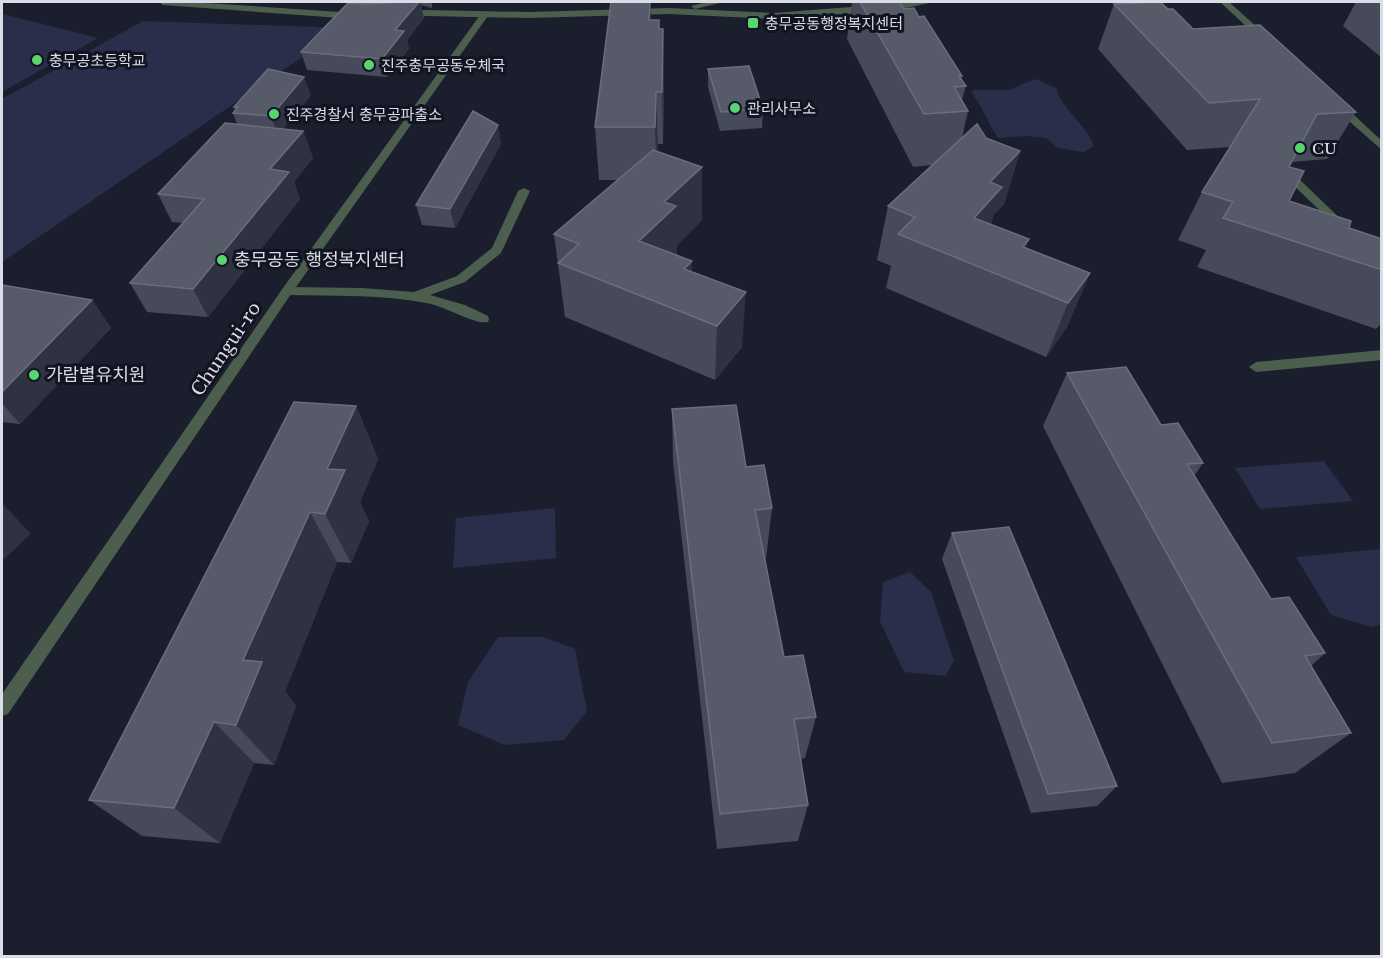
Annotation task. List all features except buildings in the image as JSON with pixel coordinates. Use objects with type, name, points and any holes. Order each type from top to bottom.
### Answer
[{"type":"street","points":[[163,2],[360,17]]},
{"type":"street","points":[[669,10],[720,2]]},
{"type":"street","points":[[390,16],[426,13],[529,15],[669,10],[773,16],[930,2]]},
{"type":"street","points":[[1224,2],[1270,44]]},
{"type":"street","points":[[407,5],[426,13]]},
{"type":"street","name":"Chungui-ro","points":[[2,708],[287,291],[486,14]]},
{"type":"street","points":[[1330,99],[1382,147]]},
{"type":"street","points":[[1292,178],[1349,233]]},
{"type":"street","points":[[418,295],[461,279],[497,250],[524,191]]},
{"type":"street","points":[[287,291],[418,295],[471,312],[483,319]]},
{"type":"street","points":[[1256,367],[1382,354]]},
{"type":"shaded area","points":[[2,14],[98,38],[2,92]]},
{"type":"shaded area","points":[[143,21],[345,28],[2,262],[2,99]]},
{"type":"shaded area","points":[[1035,79],[1056,88],[1064,104],[1094,146],[1084,152],[1058,148],[1046,138],[1026,136],[998,138],[971,92],[974,90],[1009,90]]},
{"type":"shaded area","points":[[1324,461],[1353,501],[1260,509],[1235,468]]},
{"type":"shaded area","points":[[555,508],[556,558],[453,568],[456,518]]},
{"type":"shaded area","points":[[1381,549],[1381,624],[1371,627],[1331,615],[1296,557]]},
{"type":"shaded area","points":[[910,572],[931,592],[954,660],[946,676],[904,672],[880,621],[883,582]]},
{"type":"shaded area","points":[[498,637],[544,637],[575,649],[587,711],[564,740],[505,745],[458,725],[468,682]]},
{"type":"place","name":"충무공동행정복지센터","points":[[753,23]]},
{"type":"place","name":"충무공초등학교","points":[[37,60]]},
{"type":"place","name":"진주충무공동우체국","points":[[369,65]]},
{"type":"place","name":"관리사무소","points":[[735,108]]},
{"type":"place","name":"진주경찰서 충무공파출소","points":[[274,114]]},
{"type":"place","name":"CU","points":[[1300,148]]},
{"type":"place","name":"충무공동 행정복지센터","points":[[222,260]]},
{"type":"place","name":"가람별유치원","points":[[34,375]]}]
